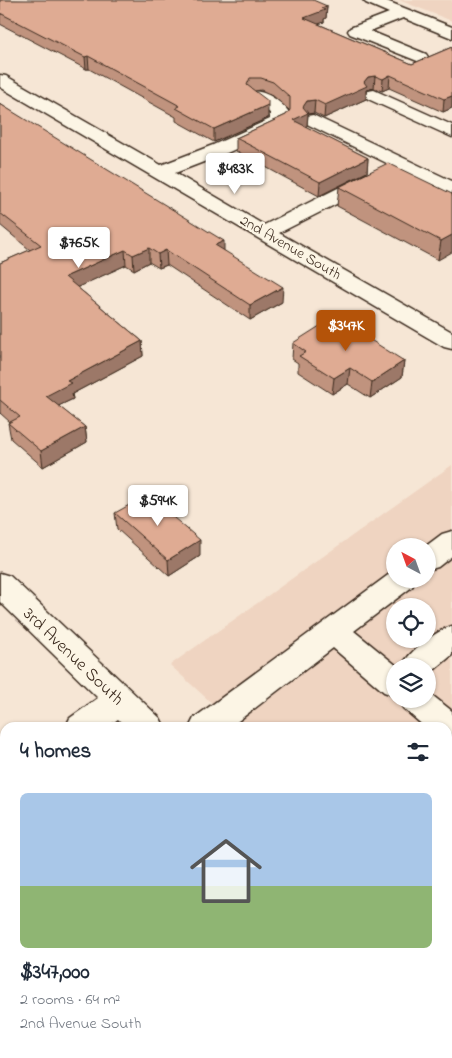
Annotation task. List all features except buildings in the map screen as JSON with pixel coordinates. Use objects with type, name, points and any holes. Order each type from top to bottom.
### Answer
[{"type":"street","points":[[370,0],[452,33]]},
{"type":"street","points":[[403,13],[356,31],[420,57]]},
{"type":"street","name":"2nd Avenue South","points":[[0,80],[452,342]]},
{"type":"street","points":[[374,95],[452,132]]},
{"type":"street","points":[[161,172],[220,149],[279,122],[279,111],[257,96]]},
{"type":"street","points":[[313,120],[452,189]]},
{"type":"street","points":[[265,232],[402,164]]},
{"type":"street","points":[[436,554],[452,541]]},
{"type":"street","name":"3rd Avenue South","points":[[0,584],[142,722]]},
{"type":"street","points":[[213,722],[390,588]]},
{"type":"street","points":[[333,631],[386,675]]},
{"type":"street","points":[[426,658],[452,638]]},
{"type":"street","points":[[89,722],[120,700]]},
{"type":"street","points":[[425,708],[442,722]]},
{"type":"shaded area","points":[[399,0],[452,0],[452,21]]},
{"type":"shaded area","points":[[452,465],[452,722],[233,722],[170,665]]}]
